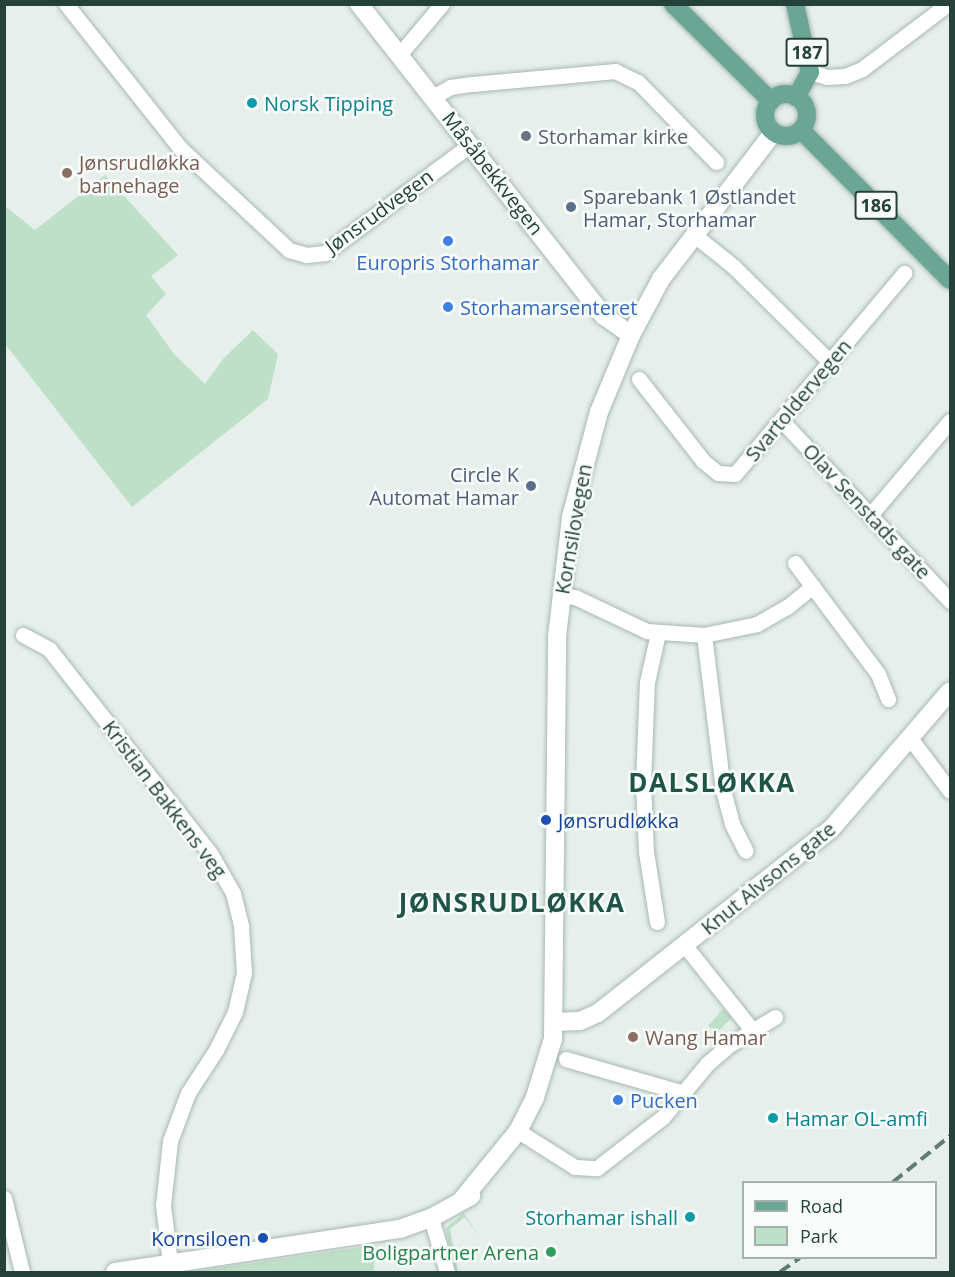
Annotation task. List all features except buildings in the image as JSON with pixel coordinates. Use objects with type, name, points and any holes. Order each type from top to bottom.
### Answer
[{"type":"main road","points":[[673,4],[771,101]]},
{"type":"main road","name":"187","points":[[795,4],[810,72],[796,97]]},
{"type":"main road","name":"Måsåbekkvegen","points":[[367,8],[399,55],[604,316],[631,335]]},
{"type":"main road","points":[[786,94],[796,97],[807,111],[801,130],[790,136],[774,132],[766,119],[771,101],[786,94]]},
{"type":"main road","name":"186","points":[[801,130],[951,280]]},
{"type":"main road","name":"Kornsilovegen","points":[[115,1272],[170,1268],[378,1234],[431,1218],[480,1192],[495,1178],[522,1134],[560,1058],[556,980],[557,650],[560,595],[581,477],[599,412],[631,335],[661,279],[693,234],[774,132]]},
{"type":"main road","name":"Knut Alvsons gate","points":[[559,1022],[586,1019],[606,1008],[831,829],[951,691]]},
{"type":"street","name":"Jønsrudvegen","points":[[66,4],[180,148],[289,250],[306,255],[325,253],[470,145]]},
{"type":"street","points":[[399,55],[442,4]]},
{"type":"street","points":[[810,72],[836,77],[862,69],[948,4]]},
{"type":"street","points":[[433,97],[450,87],[615,71],[638,82],[716,162]]},
{"type":"street","points":[[693,234],[734,267],[829,361]]},
{"type":"street","name":"Svartoldervegen","points":[[639,379],[678,433],[703,460],[727,475],[735,474],[783,422],[829,361],[904,273]]},
{"type":"street","points":[[871,514],[951,421]]},
{"type":"street","name":"Olav Senstads gate","points":[[783,422],[951,601]]},
{"type":"street","points":[[795,563],[878,674],[888,699]]},
{"type":"street","points":[[560,595],[574,597],[626,622],[658,633],[704,635],[757,624],[787,607],[813,586]]},
{"type":"street","points":[[657,922],[646,852],[643,780],[647,682],[658,633]]},
{"type":"street","name":"Kristian Bakkens veg","points":[[23,635],[49,649],[210,853],[233,893],[242,926],[244,973],[235,1012],[226,1033],[184,1099],[170,1141],[163,1205],[170,1268]]},
{"type":"street","points":[[704,635],[723,790],[732,824],[746,851]]},
{"type":"street","points":[[910,738],[951,791]]},
{"type":"street","points":[[690,952],[752,1030]]},
{"type":"street","points":[[522,1134],[575,1167],[597,1168],[663,1118],[707,1064],[752,1030],[775,1017]]},
{"type":"street","points":[[566,1059],[684,1093]]},
{"type":"street","points":[[4,1198],[22,1272]]},
{"type":"street","points":[[431,1218],[447,1272]]},
{"type":"green space","points":[[105,175],[178,255],[151,276],[166,294],[146,315],[174,354],[205,384],[223,359],[253,330],[278,354],[268,399],[132,507],[5,344],[5,206],[35,230]]},
{"type":"green space","points":[[723,1009],[732,1017],[717,1033],[708,1026]]},
{"type":"green space","points":[[464,1213],[481,1240],[465,1217],[450,1229],[458,1272],[453,1272],[446,1228]]},
{"type":"green space","points":[[375,1245],[374,1272],[195,1271],[247,1264]]},
{"type":"railway","points":[[894,1181],[950,1136]]},
{"type":"railway","points":[[780,1272],[799,1259]]},
{"type":"place","name":"Norsk Tipping","points":[[252,103]]},
{"type":"place","name":"Storhamar kirke","points":[[526,136]]},
{"type":"place","name":"Jønsrudløkka barnehage","points":[[67,173]]},
{"type":"place","name":"Sparebank 1 Østlandet Hamar, Storhamar","points":[[571,207]]},
{"type":"place","name":"Europris Storhamar","points":[[448,241]]},
{"type":"place","name":"Storhamarsenteret","points":[[448,307]]},
{"type":"place","name":"Circle K Automat Hamar","points":[[531,486]]},
{"type":"place","name":"Jønsrudløkka","points":[[546,820]]},
{"type":"place","name":"Wang Hamar","points":[[633,1037]]},
{"type":"place","name":"Pucken","points":[[618,1100]]},
{"type":"place","name":"Hamar OL-amfi","points":[[773,1118]]},
{"type":"place","name":"Storhamar ishall","points":[[690,1217]]},
{"type":"place","name":"Kornsiloen","points":[[263,1238]]},
{"type":"place","name":"Boligpartner Arena","points":[[551,1252]]},
{"type":"district","name":"DALSLØKKA","points":[[712,783]]},
{"type":"district","name":"JØNSRUDLØKKA","points":[[512,903]]}]
